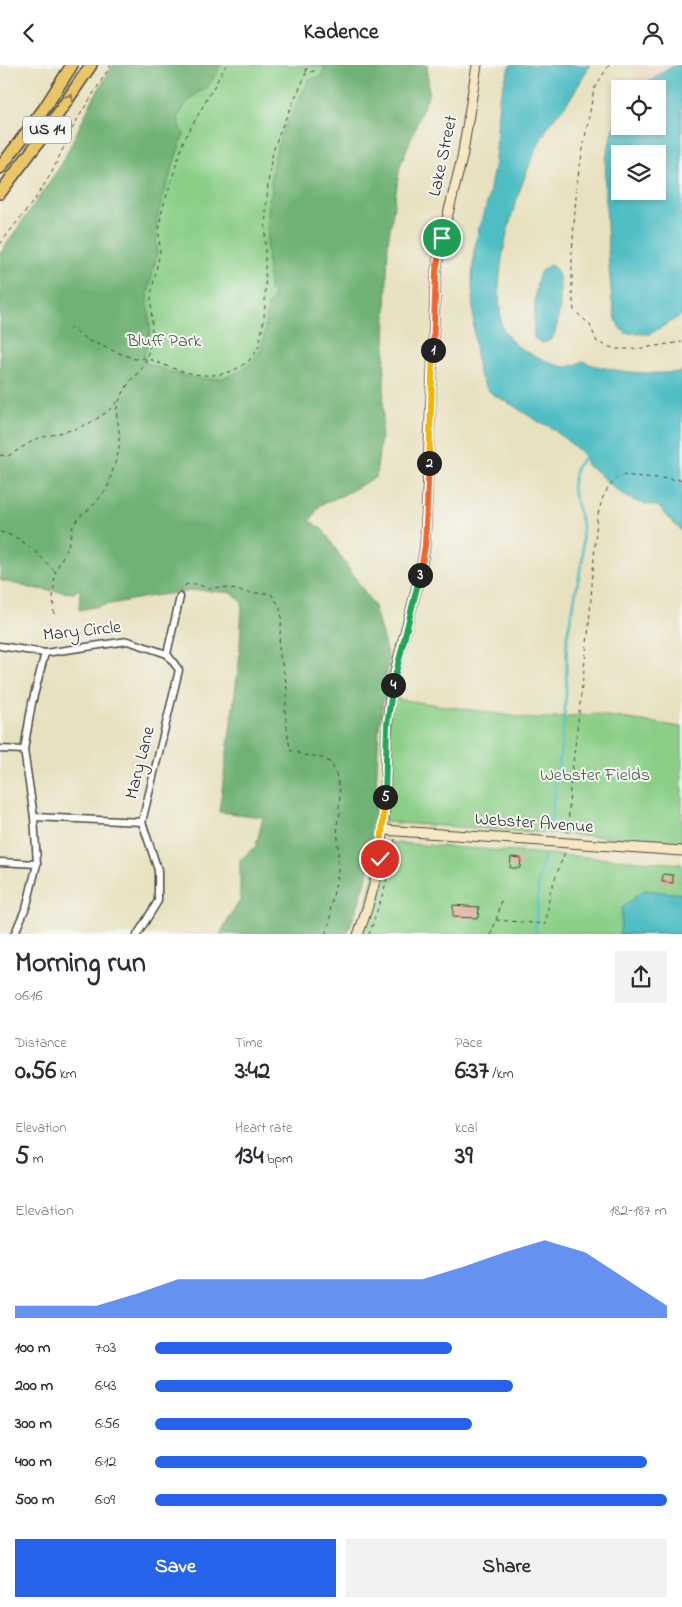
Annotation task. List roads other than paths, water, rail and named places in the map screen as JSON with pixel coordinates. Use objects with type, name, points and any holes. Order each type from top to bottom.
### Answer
[{"type":"highway","name":"US 14","points":[[0,168],[44,109],[72,65]]},
{"type":"highway","name":"US 14","points":[[0,193],[43,136],[90,65]]},
{"type":"street","name":"Lake Street","points":[[358,934],[377,876],[383,830],[385,747],[390,698],[425,546],[436,271],[442,238],[462,158],[477,65]]},
{"type":"street","points":[[167,654],[180,597]]},
{"type":"street","name":"Mary Circle","points":[[0,646],[45,653],[128,641],[167,654]]},
{"type":"street","points":[[14,934],[27,905],[37,864],[34,817],[24,750],[32,703],[45,653]]},
{"type":"street","name":"Mary Lane","points":[[138,934],[158,901],[158,870],[142,821],[179,670],[167,654]]},
{"type":"street","points":[[0,749],[24,750]]},
{"type":"street","points":[[34,817],[142,821]]},
{"type":"street","name":"Webster Avenue","points":[[383,830],[682,851]]},
{"type":"street","points":[[0,862],[37,864]]},
{"type":"water","points":[[510,65],[590,65],[571,97],[547,128],[519,192],[505,241],[501,266],[499,289],[502,327],[509,338],[522,349],[560,366],[571,366],[583,361],[596,366],[629,372],[682,372],[682,531],[658,506],[639,502],[618,491],[588,466],[581,452],[549,426],[492,394],[485,386],[478,371],[474,335],[472,279],[474,251],[488,200],[495,162],[499,98]]},
{"type":"water","points":[[677,65],[682,65],[682,315],[650,334],[625,333],[619,327],[612,301],[605,182],[606,159],[612,135],[666,135],[666,80],[652,80],[664,71]]},
{"type":"water","points":[[551,265],[559,276],[559,315],[552,338],[542,343],[534,338],[536,293],[541,271]]},
{"type":"water","points":[[644,890],[682,894],[682,934],[620,934],[622,908]]},
{"type":"waterway","points":[[550,825],[561,748],[566,695],[567,636],[583,556],[582,524],[572,487],[576,467],[585,457]]},
{"type":"waterway","points":[[535,934],[539,876],[544,856]]},
{"type":"park label","name":"Bluff Park","points":[[164,342]]},
{"type":"park label","name":"Webster Fields","points":[[595,776]]}]
